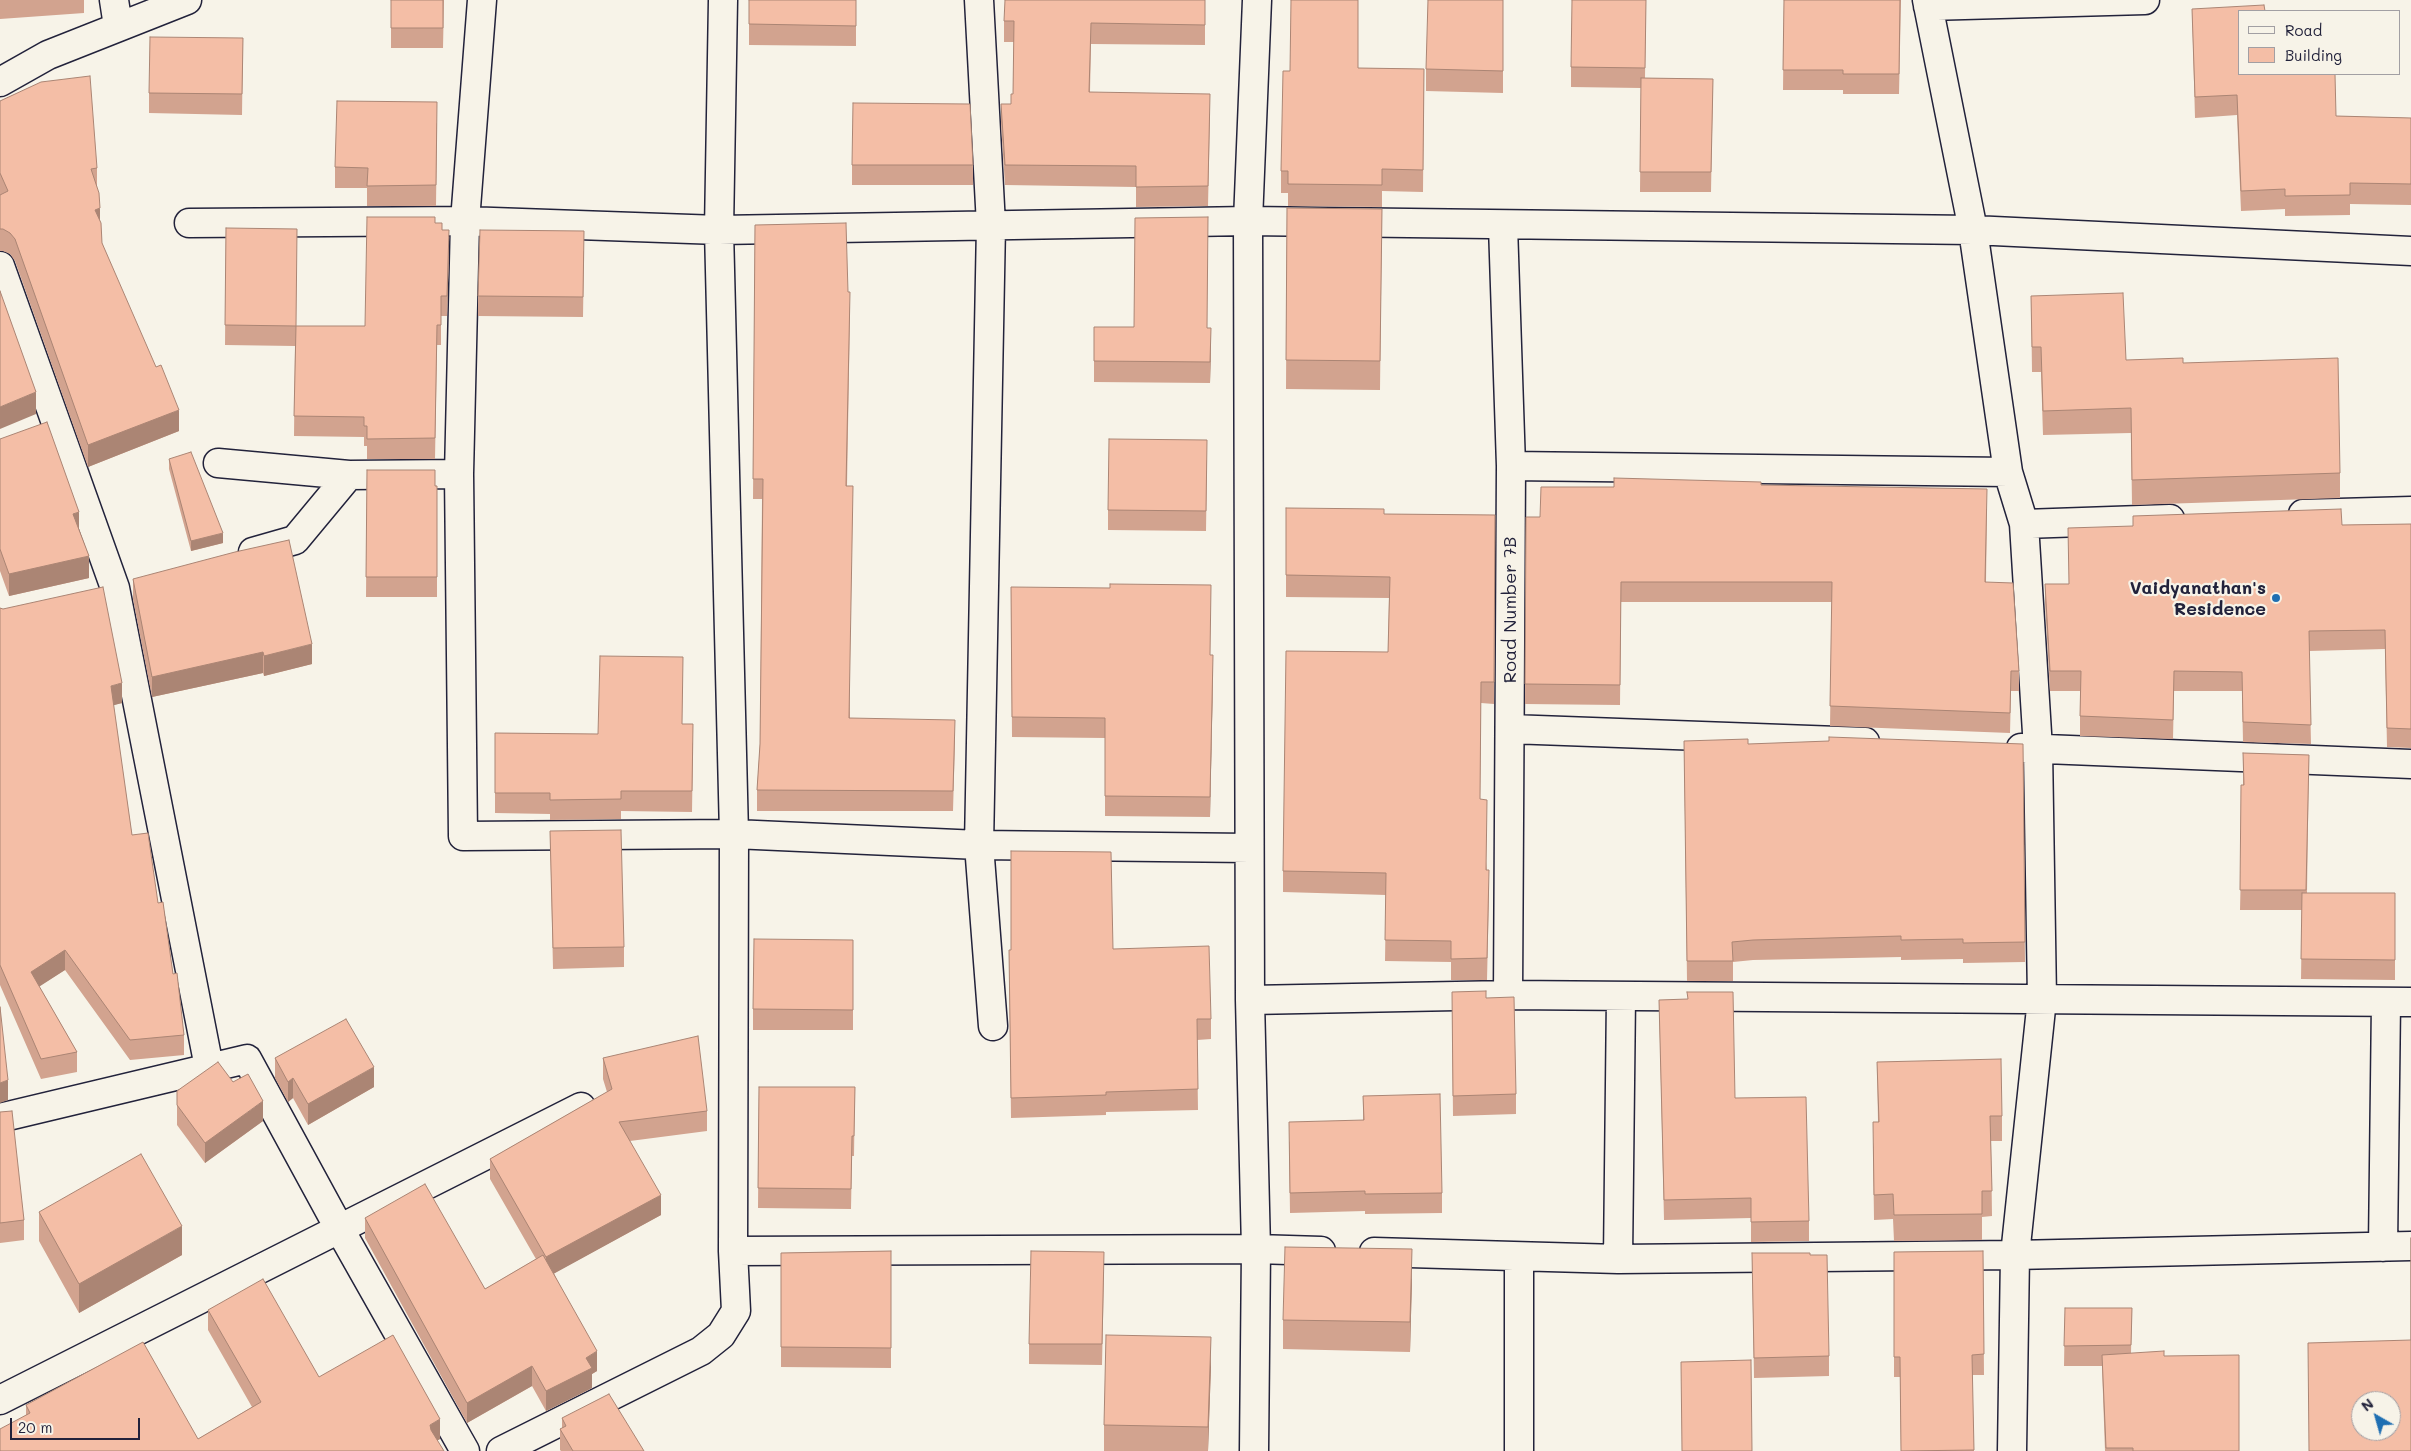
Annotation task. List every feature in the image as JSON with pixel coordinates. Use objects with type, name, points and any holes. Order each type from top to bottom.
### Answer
[{"type":"street","points":[[114,0],[118,26]]},
{"type":"street","points":[[0,82],[48,54],[188,0]]},
{"type":"street","points":[[482,0],[465,221],[459,474],[463,836],[734,834],[979,846],[1250,848]]},
{"type":"street","points":[[501,1451],[701,1351],[721,1336],[736,1311],[733,1251],[734,834],[719,230],[723,0]]},
{"type":"street","points":[[979,0],[991,225],[979,846],[993,1026]]},
{"type":"street","points":[[1254,1451],[1256,1249],[1250,1000],[1248,221],[1256,0]]},
{"type":"street","points":[[2012,1451],[2015,1255],[2042,999],[2038,749],[2024,524],[2008,472],[1973,230],[1927,3],[2145,0]]},
{"type":"street","points":[[189,223],[465,221],[719,230],[1248,221],[1502,226],[1973,230],[2411,251]]},
{"type":"street","name":"Road Number 7B","points":[[1502,226],[1511,466],[1508,995]]},
{"type":"street","points":[[0,266],[45,428],[115,588],[209,1067]]},
{"type":"street","points":[[218,463],[349,475],[459,474]]},
{"type":"street","points":[[1511,466],[2008,472]]},
{"type":"street","points":[[228,558],[295,540],[349,475]]},
{"type":"street","points":[[2282,515],[2411,511]]},
{"type":"street","points":[[2024,524],[2193,518]]},
{"type":"street","points":[[86,595],[143,581]]},
{"type":"street","points":[[1510,729],[1888,743]]},
{"type":"street","points":[[1998,747],[2411,764]]},
{"type":"street","points":[[1250,1000],[1508,995],[2399,1002],[2383,1247]]},
{"type":"street","points":[[1618,1259],[1621,996]]},
{"type":"street","points":[[0,1118],[247,1059],[339,1228],[465,1451]]},
{"type":"street","points":[[0,1400],[581,1107]]},
{"type":"street","points":[[733,1251],[1256,1249],[1618,1259],[2015,1255],[2411,1246]]},
{"type":"street","points":[[1519,1256],[1519,1451]]},
{"type":"building","points":[[391,0],[443,0],[443,28],[391,28]]},
{"type":"building","points":[[749,0],[856,0],[856,26],[749,24]]},
{"type":"building","points":[[1005,0],[1205,0],[1205,25],[1091,23],[1089,92],[1210,94],[1208,186],[1136,187],[1136,166],[1005,165],[1001,104],[1011,104],[1011,94],[1013,94],[1014,21],[1004,21]]},
{"type":"building","points":[[1291,0],[1358,0],[1358,68],[1424,69],[1423,170],[1382,169],[1382,185],[1288,184],[1288,171],[1281,171],[1283,71],[1290,71]]},
{"type":"building","points":[[1428,0],[1503,0],[1503,71],[1426,69]]},
{"type":"building","points":[[1572,0],[1646,0],[1645,68],[1571,67]]},
{"type":"building","points":[[1784,0],[1900,0],[1899,74],[1843,74],[1843,70],[1783,70]]},
{"type":"building","points":[[2264,5],[2265,10],[2238,10],[2238,75],[2335,75],[2336,116],[2411,118],[2411,184],[2350,183],[2350,195],[2285,196],[2285,189],[2241,191],[2237,95],[2195,97],[2192,9]]},
{"type":"building","points":[[150,37],[243,38],[242,94],[149,93]]},
{"type":"building","points":[[90,76],[97,168],[91,169],[99,193],[100,208],[95,210],[101,223],[102,243],[156,367],[161,365],[179,410],[88,445],[15,239],[10,233],[0,229],[0,195],[8,191],[0,173],[0,101],[41,82]]},
{"type":"building","points":[[1641,78],[1713,79],[1711,172],[1640,172]]},
{"type":"building","points":[[337,101],[437,102],[436,185],[367,186],[368,168],[335,167]]},
{"type":"building","points":[[853,103],[970,104],[973,165],[852,165]]},
{"type":"building","points":[[1287,208],[1382,209],[1380,361],[1286,360]]},
{"type":"building","points":[[367,217],[435,217],[435,223],[442,223],[442,230],[449,230],[447,296],[441,296],[441,325],[437,325],[435,438],[367,439],[367,426],[364,426],[364,417],[294,416],[296,326],[365,326]]},
{"type":"building","points":[[1208,217],[1207,328],[1211,328],[1210,362],[1094,361],[1094,327],[1134,327],[1135,218]]},
{"type":"building","points":[[846,223],[848,292],[850,292],[846,486],[853,486],[849,718],[955,720],[953,791],[757,790],[760,744],[763,479],[753,479],[755,225]]},
{"type":"building","points":[[226,228],[297,229],[296,326],[225,325]]},
{"type":"building","points":[[480,230],[584,231],[583,297],[478,296]]},
{"type":"building","points":[[0,291],[36,392],[0,407]]},
{"type":"building","points":[[2123,293],[2126,360],[2183,358],[2183,363],[2338,358],[2340,473],[2132,480],[2131,408],[2043,411],[2041,347],[2032,347],[2031,296]]},
{"type":"building","points":[[47,422],[79,512],[73,514],[89,556],[9,574],[0,549],[0,439]]},
{"type":"building","points":[[1109,439],[1207,440],[1206,511],[1108,510]]},
{"type":"building","points":[[191,452],[223,533],[191,541],[169,459]]},
{"type":"building","points":[[367,470],[435,470],[435,486],[437,486],[437,577],[366,577]]},
{"type":"building","points":[[1614,478],[1761,482],[1761,485],[1987,489],[1985,582],[2013,583],[2019,671],[2011,671],[2010,713],[1830,706],[1832,582],[1621,582],[1620,685],[1525,684],[1526,517],[1540,517],[1541,487],[1614,487]]},
{"type":"building","points":[[1286,508],[1384,509],[1384,514],[1495,515],[1494,682],[1481,682],[1480,799],[1487,800],[1486,870],[1489,870],[1487,958],[1451,959],[1451,941],[1385,940],[1386,873],[1283,871],[1286,651],[1388,652],[1390,577],[1286,575]]},
{"type":"building","points":[[2341,509],[2342,525],[2411,524],[2411,729],[2387,728],[2385,630],[2309,631],[2311,725],[2243,722],[2242,672],[2174,671],[2173,720],[2080,716],[2081,671],[2050,671],[2045,584],[2069,584],[2068,528],[2133,526],[2133,516]]},
{"type":"building","points":[[289,540],[312,644],[264,656],[263,652],[152,677],[133,579]]},
{"type":"building","points":[[1110,584],[1211,585],[1210,655],[1213,655],[1210,797],[1105,796],[1105,718],[1012,717],[1011,587],[1110,588]]},
{"type":"building","points":[[103,587],[122,683],[111,686],[132,835],[148,833],[158,903],[163,902],[173,974],[177,973],[184,1035],[130,1040],[65,950],[31,972],[77,1052],[41,1059],[0,965],[0,608],[3,609]]},
{"type":"building","points":[[600,656],[683,657],[682,724],[693,724],[692,791],[621,791],[621,799],[550,800],[550,793],[495,793],[495,733],[598,734]]},
{"type":"building","points":[[1829,737],[2023,744],[2025,942],[1963,943],[1963,939],[1901,940],[1901,936],[1753,940],[1732,942],[1733,961],[1687,961],[1684,741],[1748,739],[1748,744],[1829,741]]},
{"type":"building","points":[[2243,753],[2309,755],[2306,890],[2240,890],[2241,785],[2244,785]]},
{"type":"building","points":[[621,830],[624,947],[553,948],[550,831]]},
{"type":"building","points":[[1011,851],[1111,852],[1113,949],[1209,946],[1211,1019],[1197,1019],[1198,1089],[1106,1092],[1106,1095],[1011,1098],[1009,950],[1011,950]]},
{"type":"building","points":[[2302,893],[2395,893],[2395,960],[2301,959]]},
{"type":"building","points":[[754,939],[853,940],[853,1010],[753,1009]]},
{"type":"building","points":[[1486,991],[1486,998],[1514,997],[1516,1094],[1453,1096],[1452,992]]},
{"type":"building","points":[[1687,992],[1733,992],[1735,1098],[1806,1097],[1809,1221],[1751,1222],[1751,1198],[1664,1200],[1659,1000],[1688,999]]},
{"type":"building","points":[[0,1007],[8,1080],[0,1083]]},
{"type":"building","points":[[346,1019],[374,1067],[308,1104],[293,1078],[288,1082],[275,1058]]},
{"type":"building","points":[[698,1036],[707,1111],[619,1122],[661,1195],[546,1257],[490,1159],[612,1089],[603,1058]]},
{"type":"building","points":[[2001,1059],[2002,1116],[1990,1116],[1992,1191],[1982,1191],[1982,1214],[1894,1215],[1893,1194],[1874,1195],[1873,1122],[1879,1122],[1877,1062]]},
{"type":"building","points":[[218,1062],[233,1082],[248,1074],[263,1101],[205,1143],[177,1105],[177,1091]]},
{"type":"building","points":[[759,1087],[855,1087],[851,1189],[758,1188]]},
{"type":"building","points":[[1440,1094],[1442,1193],[1365,1194],[1365,1191],[1290,1193],[1289,1122],[1364,1120],[1363,1096]]},
{"type":"building","points":[[12,1111],[24,1220],[0,1223],[0,1112]]},
{"type":"building","points":[[141,1154],[182,1226],[79,1284],[39,1212]]},
{"type":"building","points":[[425,1184],[485,1289],[543,1255],[597,1351],[586,1358],[592,1368],[546,1391],[532,1366],[467,1403],[365,1218]]},
{"type":"building","points":[[1285,1247],[1412,1249],[1410,1322],[1283,1320]]},
{"type":"building","points":[[891,1251],[891,1348],[781,1347],[781,1253]]},
{"type":"building","points":[[1031,1251],[1104,1252],[1102,1344],[1029,1344]]},
{"type":"building","points":[[1983,1251],[1984,1354],[1972,1355],[1974,1450],[1901,1451],[1900,1357],[1894,1357],[1894,1252]]},
{"type":"building","points":[[1752,1253],[1810,1253],[1810,1255],[1827,1255],[1829,1356],[1754,1358]]},
{"type":"building","points":[[263,1279],[319,1377],[393,1335],[440,1419],[430,1425],[444,1451],[0,1451],[0,1429],[30,1413],[26,1405],[143,1342],[198,1439],[261,1402],[208,1310]]},
{"type":"building","points":[[2065,1308],[2132,1308],[2131,1345],[2064,1346]]},
{"type":"building","points":[[1106,1335],[1211,1337],[1208,1427],[1104,1425]]},
{"type":"building","points":[[2411,1340],[2411,1451],[2309,1451],[2308,1343]]},
{"type":"building","points":[[2164,1351],[2164,1356],[2239,1355],[2239,1451],[2133,1451],[2133,1448],[2106,1448],[2102,1355]]},
{"type":"building","points":[[1751,1360],[1752,1451],[1682,1451],[1681,1362]]},
{"type":"building","points":[[609,1394],[644,1451],[573,1451],[560,1429],[566,1426],[562,1418]]},
{"type":"place","name":"Vaidyanathan's Residence","points":[[2276,598]]}]
